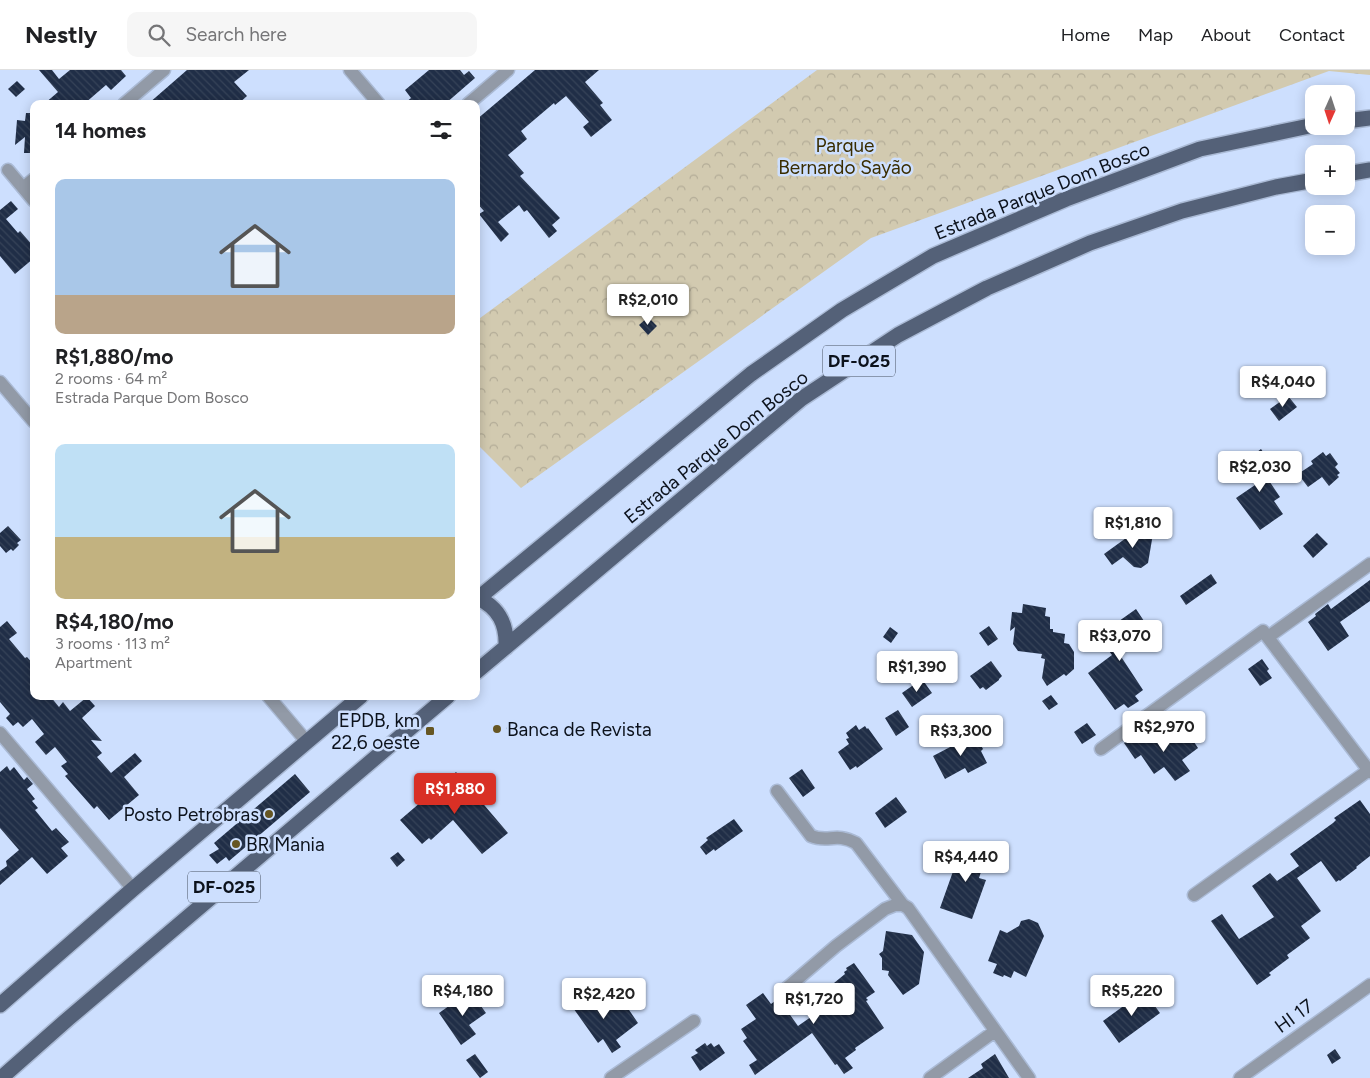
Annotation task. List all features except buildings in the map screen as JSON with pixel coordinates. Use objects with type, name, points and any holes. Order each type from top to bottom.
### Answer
[{"type":"main road","points":[[1355,119],[1370,118]]},
{"type":"main road","name":"Estrada Parque Dom Bosco","points":[[480,597],[751,374],[842,310],[933,256],[1066,199],[1200,149],[1305,126]]},
{"type":"main road","points":[[1355,172],[1370,170]]},
{"type":"main road","name":"Estrada Parque Dom Bosco","points":[[480,669],[801,400],[898,336],[987,288],[1090,243],[1182,211],[1276,187],[1305,182]]},
{"type":"main road","points":[[480,600],[490,604],[497,613],[506,634],[506,647]]},
{"type":"main road","name":"DF-025","points":[[0,1005],[133,889],[356,700]]},
{"type":"main road","name":"DF-025","points":[[1,1078],[443,700]]},
{"type":"street","points":[[129,100],[164,70]]},
{"type":"street","points":[[350,70],[376,100]]},
{"type":"street","points":[[473,100],[508,70]]},
{"type":"street","points":[[8,170],[30,196]]},
{"type":"street","points":[[23,188],[30,182]]},
{"type":"street","points":[[0,382],[30,417]]},
{"type":"street","points":[[1101,749],[1265,634],[1370,564]]},
{"type":"street","points":[[1194,895],[1370,771],[1265,634]]},
{"type":"street","points":[[271,700],[308,742]]},
{"type":"street","points":[[0,734],[133,889]]},
{"type":"street","points":[[776,791],[810,836],[817,838],[846,838],[856,843],[903,905],[908,908],[1029,1078]]},
{"type":"street","points":[[787,988],[836,946],[885,909],[891,906],[903,905]]},
{"type":"street","name":"HI 17","points":[[1240,1078],[1370,985]]},
{"type":"street","points":[[610,1078],[694,1021]]},
{"type":"street","points":[[930,1078],[996,1031]]},
{"type":"green space","name":"Parque Bernardo Sayão","points":[[817,70],[1370,70],[1370,75],[1329,71],[871,238],[521,488],[480,447],[480,318]]},
{"type":"place","name":"Banca de Revista","points":[[497,729]]},
{"type":"place","name":"EPDB, km 22,6 oeste","points":[[430,731]]},
{"type":"place","name":"Posto Petrobras","points":[[269,814]]},
{"type":"place","name":"BR Mania","points":[[236,844]]}]
